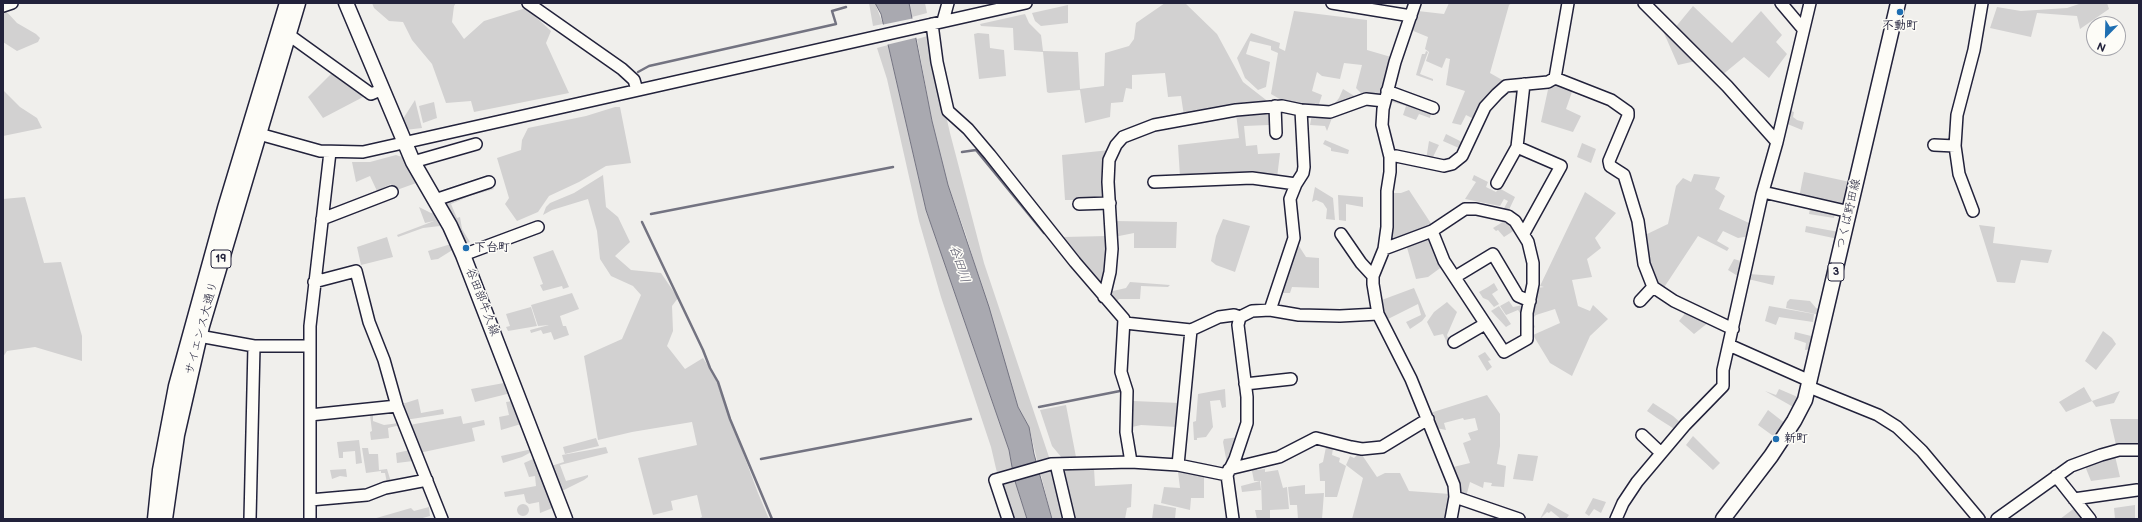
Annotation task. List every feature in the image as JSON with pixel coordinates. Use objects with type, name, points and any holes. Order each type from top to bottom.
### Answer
[{"type":"main road","name":"サイエンス大通り","points":[[165,519],[165,477],[176,386],[193,322],[287,3]]},
{"type":"main road","name":"サイエンス大通り","points":[[155,519],[199,336],[298,3]]},
{"type":"main road","name":"谷田部牛久線","points":[[346,3],[413,162],[435,200],[463,255],[565,519]]},
{"type":"main road","name":"つくば野田線","points":[[1723,519],[1771,456],[1794,421],[1800,411],[1810,384],[1898,3]]},
{"type":"street","points":[[3,6],[12,3]]},
{"type":"street","points":[[528,3],[622,69],[634,80],[637,90]]},
{"type":"street","points":[[943,21],[948,3]]},
{"type":"street","points":[[259,134],[308,148],[330,152],[363,152],[1026,3]]},
{"type":"street","points":[[1332,3],[1411,16]]},
{"type":"street","points":[[1415,3],[1385,96],[1382,125],[1390,157],[1390,172],[1387,191],[1387,227],[1384,248],[1373,276],[1378,314],[1404,362],[1454,485],[1455,497],[1451,519]]},
{"type":"street","points":[[1555,78],[1568,3]]},
{"type":"street","points":[[1644,3],[1726,86],[1777,142]]},
{"type":"street","points":[[1781,3],[1803,29]]},
{"type":"street","points":[[1616,519],[1623,503],[1637,482],[1661,453],[1723,386],[1723,370],[1763,192],[1777,142],[1810,3]]},
{"type":"street","points":[[1973,211],[1959,174],[1955,146],[1957,115],[1974,50],[1982,3]]},
{"type":"street","points":[[931,24],[937,62],[948,111],[968,129],[1104,297],[1122,315],[1125,324],[1121,372],[1127,391],[1126,432],[1131,462]]},
{"type":"street","points":[[289,34],[371,94],[383,89]]},
{"type":"street","points":[[1390,157],[1396,156],[1444,166],[1452,164],[1462,156],[1485,107],[1506,86],[1548,82],[1555,78]]},
{"type":"street","points":[[1555,78],[1611,100],[1628,112],[1628,116],[1608,161],[1610,166],[1624,175],[1638,221],[1644,264],[1653,287],[1674,300],[1733,329]]},
{"type":"street","points":[[1497,183],[1517,146],[1524,84]]},
{"type":"street","points":[[1104,297],[1110,272],[1110,203],[1108,182],[1110,155],[1116,145],[1125,136],[1154,125],[1236,110],[1282,106],[1301,110],[1330,112],[1366,99],[1385,96],[1433,108]]},
{"type":"street","points":[[1275,106],[1276,133]]},
{"type":"street","points":[[1270,310],[1294,238],[1290,200],[1296,184],[1303,173],[1304,167],[1301,110]]},
{"type":"street","points":[[413,162],[476,144]]},
{"type":"street","points":[[1934,145],[1955,146]]},
{"type":"street","points":[[1517,146],[1561,166],[1524,233]]},
{"type":"street","points":[[310,519],[309,346],[314,282],[330,152]]},
{"type":"street","points":[[1154,182],[1252,178],[1296,184]]},
{"type":"street","points":[[435,200],[489,182]]},
{"type":"street","points":[[322,219],[392,192]]},
{"type":"street","points":[[1763,192],[1850,212]]},
{"type":"street","points":[[1079,204],[1110,203]]},
{"type":"street","points":[[1384,248],[1432,232],[1465,209],[1476,209],[1508,216],[1515,221],[1524,233],[1533,263],[1533,284],[1527,339],[1504,352],[1444,261],[1432,232]]},
{"type":"street","points":[[463,255],[538,227]]},
{"type":"street","points":[[1341,234],[1361,263],[1373,276]]},
{"type":"street","points":[[1455,276],[1493,254],[1518,296],[1530,301]]},
{"type":"street","points":[[314,282],[356,271],[368,322],[384,360],[397,406],[442,519]]},
{"type":"street","points":[[1640,301],[1653,287]]},
{"type":"street","points":[[1125,324],[1191,330],[1219,317],[1234,315],[1240,317],[1252,311],[1270,310],[1299,315],[1340,316],[1378,314]]},
{"type":"street","points":[[1233,519],[1228,472],[1235,459],[1247,423],[1245,384],[1238,325],[1240,317]]},
{"type":"street","points":[[1454,342],[1485,324]]},
{"type":"street","points":[[1178,465],[1191,330]]},
{"type":"street","points":[[199,336],[254,346],[309,346]]},
{"type":"street","points":[[1729,345],[1878,415],[1897,427],[1922,450],[1979,519]]},
{"type":"street","points":[[250,519],[254,346]]},
{"type":"street","points":[[1245,384],[1290,379]]},
{"type":"street","points":[[310,415],[397,406]]},
{"type":"street","points":[[1008,519],[994,480],[1054,464],[1131,462],[1178,465],[1228,472],[1279,457],[1316,438],[1362,449],[1382,447],[1428,419]]},
{"type":"street","points":[[1642,435],[1661,453]]},
{"type":"street","points":[[1998,519],[2071,466],[2119,450],[2139,450]]},
{"type":"street","points":[[1054,464],[1069,519]]},
{"type":"street","points":[[2065,487],[2072,472],[2071,466]]},
{"type":"street","points":[[2056,476],[2090,519]]},
{"type":"street","points":[[310,500],[367,495],[385,488],[427,480]]},
{"type":"street","points":[[2074,499],[2138,490]]},
{"type":"street","points":[[1455,497],[1519,519]]},
{"type":"shaded area","points":[[372,3],[456,3],[454,6],[452,22],[464,39],[484,21],[526,8],[551,31],[546,43],[569,93],[474,112],[471,101],[446,103],[432,64],[412,40],[403,22],[389,21],[374,8]]},
{"type":"shaded area","points":[[869,3],[875,3],[883,24],[873,26]]},
{"type":"shaded area","points":[[909,3],[925,3],[927,13],[912,17]]},
{"type":"shaded area","points":[[1165,3],[1185,3],[1217,34],[1243,82],[1270,103],[1184,116],[1181,96],[1168,97],[1165,73],[1132,75],[1132,89],[1126,88],[1123,102],[1111,103],[1110,117],[1085,123],[1080,90],[1047,92],[1043,52],[1014,50],[1013,28],[981,26],[980,24],[1025,14],[1029,23],[1041,35],[1043,51],[1078,52],[1080,89],[1104,86],[1105,53],[1129,46],[1134,39],[1136,23]]},
{"type":"shaded area","points":[[1449,3],[1512,3],[1509,5],[1490,73],[1504,81],[1474,119],[1466,115],[1461,125],[1452,123],[1465,91],[1446,85],[1450,59],[1446,58],[1442,68],[1426,61],[1429,52],[1425,49],[1428,37],[1411,30],[1418,11],[1444,14]]},
{"type":"shaded area","points":[[2082,3],[2107,3],[2109,9],[2099,16],[2086,16],[2086,25],[2080,29],[2077,16],[2037,13],[2031,37],[1990,28],[1997,7],[2021,11],[2067,8]]},
{"type":"shaded area","points":[[1068,5],[1068,23],[1041,26],[1035,21],[1032,13]]},
{"type":"shaded area","points":[[1693,6],[1732,43],[1761,11],[1782,35],[1776,42],[1787,54],[1769,78],[1744,57],[1721,76],[1674,29]]},
{"type":"shaded area","points":[[5,10],[17,23],[36,34],[40,38],[38,42],[17,51],[3,42],[3,11]]},
{"type":"shaded area","points":[[1294,11],[1367,20],[1367,50],[1391,57],[1381,97],[1362,94],[1356,88],[1362,65],[1344,63],[1340,79],[1322,76],[1317,72],[1312,91],[1322,95],[1318,107],[1283,101],[1271,94],[1278,53],[1271,50],[1271,46],[1250,41],[1246,54],[1270,62],[1266,87],[1258,90],[1245,78],[1237,58],[1251,33],[1280,43],[1279,48],[1285,51]]},
{"type":"shaded area","points":[[1660,24],[1696,61],[1678,65]]},
{"type":"shaded area","points":[[974,34],[989,34],[990,48],[1004,50],[1006,76],[979,79]]},
{"type":"shaded area","points":[[931,35],[935,67],[950,133],[984,263],[1050,460],[1038,464],[1029,427],[1018,407],[966,235],[948,185],[932,121],[917,39]]},
{"type":"shaded area","points":[[888,45],[926,210],[1009,450],[1013,471],[998,477],[991,447],[941,297],[919,221],[887,79],[877,48]]},
{"type":"shaded area","points":[[1426,51],[1428,52],[1420,74],[1433,79],[1433,81],[1416,75],[1422,54],[1425,54]]},
{"type":"shaded area","points":[[333,72],[365,96],[323,118],[308,97]]},
{"type":"shaded area","points":[[1551,84],[1573,89],[1566,109],[1581,116],[1573,132],[1541,122],[1549,85]]},
{"type":"shaded area","points":[[1343,89],[1356,97],[1332,107],[1339,98]]},
{"type":"shaded area","points":[[3,90],[20,107],[37,118],[42,128],[3,136]]},
{"type":"shaded area","points":[[1391,97],[1431,113],[1430,118],[1419,114],[1416,120],[1403,115],[1406,106],[1389,101]]},
{"type":"shaded area","points":[[415,100],[422,128],[405,130],[401,122]]},
{"type":"shaded area","points":[[434,102],[437,118],[423,123],[419,106]]},
{"type":"shaded area","points":[[615,107],[620,107],[631,163],[606,166],[579,182],[549,196],[538,212],[517,221],[505,204],[509,198],[497,158],[521,150],[522,140],[528,128],[586,116]]},
{"type":"shaded area","points":[[1272,110],[1275,135],[1271,136],[1269,125],[1244,126],[1246,146],[1257,145],[1258,154],[1280,153],[1277,178],[1180,177],[1178,145],[1239,138],[1236,113]]},
{"type":"shaded area","points":[[1787,110],[1794,112],[1793,117],[1797,120],[1804,122],[1802,130],[1785,123]]},
{"type":"shaded area","points":[[1312,114],[1330,115],[1332,118],[1327,131],[1325,126],[1310,125]]},
{"type":"shaded area","points":[[1446,134],[1462,142],[1467,135],[1461,149],[1443,141]]},
{"type":"shaded area","points":[[1325,140],[1349,150],[1348,154],[1331,151],[1331,148],[1323,144]]},
{"type":"shaded area","points":[[1429,141],[1439,145],[1431,161],[1426,160]]},
{"type":"shaded area","points":[[1582,143],[1596,149],[1591,163],[1577,157]]},
{"type":"shaded area","points":[[1110,150],[1107,200],[1065,200],[1062,155]]},
{"type":"shaded area","points":[[396,155],[408,159],[419,182],[394,191],[391,184],[377,191],[370,176],[356,182],[352,162],[370,162]]},
{"type":"shaded area","points":[[1804,172],[1850,182],[1844,206],[1799,198]]},
{"type":"shaded area","points":[[1694,174],[1720,177],[1715,189],[1725,196],[1719,209],[1749,223],[1754,215],[1750,236],[1738,238],[1723,231],[1717,241],[1729,248],[1727,251],[1698,236],[1663,289],[1656,284],[1649,268],[1645,235],[1668,224],[1676,186],[1683,178],[1691,182]]},
{"type":"shaded area","points":[[603,175],[606,207],[618,217],[630,242],[615,256],[631,270],[661,273],[678,298],[672,306],[673,331],[667,346],[685,369],[703,358],[714,375],[769,519],[698,519],[702,517],[697,495],[671,501],[673,510],[653,515],[638,458],[697,445],[692,422],[632,432],[598,440],[584,356],[622,339],[641,295],[633,286],[611,276],[600,259],[597,231],[588,199],[552,210],[543,215],[546,207],[550,203],[574,193]]},
{"type":"shaded area","points":[[1474,175],[1488,182],[1486,187],[1496,192],[1499,188],[1515,197],[1508,212],[1503,210],[1508,201],[1504,199],[1500,206],[1465,199],[1476,182],[1472,180]]},
{"type":"shaded area","points":[[491,185],[494,189],[470,196],[451,204],[457,218],[460,217],[462,229],[470,242],[464,244],[441,200]]},
{"type":"shaded area","points":[[1315,187],[1333,198],[1335,220],[1326,219],[1327,209],[1323,203],[1316,200],[1312,202]]},
{"type":"shaded area","points":[[1409,190],[1432,225],[1394,241],[1389,236],[1391,193],[1401,193]]},
{"type":"shaded area","points":[[1585,192],[1616,213],[1595,238],[1601,248],[1587,259],[1592,277],[1572,280],[1578,306],[1590,311],[1593,305],[1608,319],[1590,336],[1572,376],[1550,363],[1533,335],[1560,323],[1555,309],[1536,315],[1532,319],[1535,327],[1532,330],[1531,320],[1537,288],[1544,287],[1540,286]]},
{"type":"shaded area","points":[[1338,195],[1363,197],[1363,207],[1346,204],[1346,221],[1339,220]]},
{"type":"shaded area","points":[[25,197],[44,263],[61,262],[82,336],[82,361],[35,347],[7,351],[3,357],[3,199]]},
{"type":"shaded area","points":[[419,207],[431,213],[437,213],[442,222],[440,226],[423,228],[398,237],[397,235],[434,221],[425,223]]},
{"type":"shaded area","points":[[1810,208],[1835,212],[1834,218],[1809,214]]},
{"type":"shaded area","points":[[1223,219],[1250,226],[1235,272],[1216,265],[1211,261],[1216,236]]},
{"type":"shaded area","points":[[1506,220],[1515,230],[1504,237],[1498,230],[1496,231],[1493,228]]},
{"type":"shaded area","points":[[1114,221],[1177,222],[1176,248],[1134,248],[1134,233],[1114,237]]},
{"type":"shaded area","points":[[1979,225],[1995,227],[1993,243],[2052,250],[2048,263],[2021,260],[2015,283],[1997,282]]},
{"type":"shaded area","points":[[1806,226],[1839,232],[1838,239],[1805,232]]},
{"type":"shaded area","points":[[1108,236],[1104,288],[1101,288],[1063,237]]},
{"type":"shaded area","points":[[387,237],[393,257],[361,265],[357,247]]},
{"type":"shaded area","points":[[1424,238],[1431,239],[1443,266],[1428,277],[1416,279],[1406,244]]},
{"type":"shaded area","points":[[1297,243],[1306,257],[1319,258],[1319,288],[1292,287],[1290,293],[1280,293],[1280,307],[1297,308],[1297,311],[1277,309],[1275,305]]},
{"type":"shaded area","points":[[451,244],[454,249],[438,259],[431,260],[428,251]]},
{"type":"shaded area","points":[[553,250],[569,287],[563,289],[562,286],[543,291],[540,285],[543,284],[533,257]]},
{"type":"shaded area","points":[[1734,259],[1744,262],[1741,278],[1728,270]]},
{"type":"shaded area","points":[[1749,274],[1775,276],[1773,285],[1748,279]]},
{"type":"shaded area","points":[[1130,282],[1170,285],[1168,287],[1141,286],[1140,299],[1119,299],[1115,304],[1108,295],[1113,291],[1126,288]]},
{"type":"shaded area","points":[[1494,283],[1498,290],[1492,294],[1499,304],[1494,307],[1488,300],[1483,298],[1479,292]]},
{"type":"shaded area","points":[[1414,288],[1426,316],[1422,321],[1410,329],[1406,322],[1421,315],[1418,304],[1386,320],[1379,301]]},
{"type":"shaded area","points":[[572,293],[579,309],[560,316],[563,326],[566,326],[569,335],[554,340],[551,332],[543,334],[541,330],[531,333],[530,330],[549,325],[538,326],[531,305]]},
{"type":"shaded area","points":[[1790,299],[1810,301],[1820,310],[1820,315],[1786,308],[1787,302]]},
{"type":"shaded area","points":[[1509,301],[1513,307],[1523,305],[1522,316],[1518,310],[1506,315],[1500,306]]},
{"type":"shaded area","points":[[1447,302],[1457,312],[1447,335],[1450,344],[1448,345],[1443,334],[1434,336],[1427,322],[1434,312]]},
{"type":"shaded area","points":[[1499,306],[1511,324],[1506,327],[1491,311]]},
{"type":"shaded area","points":[[1769,306],[1814,314],[1813,322],[1779,317],[1776,325],[1765,321]]},
{"type":"shaded area","points":[[531,307],[537,326],[508,331],[506,327],[510,326],[506,314]]},
{"type":"shaded area","points":[[1687,311],[1709,322],[1694,334],[1679,321]]},
{"type":"shaded area","points":[[2103,331],[2112,338],[2116,344],[2096,370],[2085,361]]},
{"type":"shaded area","points":[[1795,332],[1815,337],[1812,349],[1805,350],[1806,343],[1794,339]]},
{"type":"shaded area","points":[[1485,352],[1491,360],[1488,361],[1492,367],[1487,371],[1478,356]]},
{"type":"shaded area","points":[[504,383],[507,384],[511,393],[475,402],[471,389]]},
{"type":"shaded area","points":[[2084,387],[2092,401],[2066,412],[2059,402]]},
{"type":"shaded area","points":[[1225,389],[1226,407],[1222,408],[1220,400],[1210,401],[1213,427],[1206,437],[1197,438],[1197,440],[1194,440],[1193,422],[1196,421],[1198,394]]},
{"type":"shaded area","points":[[1779,389],[1800,398],[1795,408],[1765,391],[1776,395]]},
{"type":"shaded area","points":[[2120,391],[2114,403],[2096,407],[2092,401]]},
{"type":"shaded area","points":[[1487,395],[1500,414],[1500,446],[1497,464],[1506,466],[1504,487],[1491,486],[1492,483],[1484,482],[1483,488],[1470,482],[1466,497],[1459,495],[1449,468],[1470,463],[1463,443],[1471,440],[1468,433],[1478,430],[1475,418],[1464,420],[1463,418],[1444,423],[1446,430],[1436,428],[1430,413]]},
{"type":"shaded area","points":[[418,399],[421,413],[443,409],[444,414],[405,420],[399,405]]},
{"type":"shaded area","points":[[513,401],[521,424],[501,430],[499,417],[509,415],[506,402]]},
{"type":"shaded area","points":[[1133,401],[1180,403],[1177,427],[1141,425],[1132,427]]},
{"type":"shaded area","points":[[1653,403],[1673,416],[1682,424],[1676,430],[1647,411]]},
{"type":"shaded area","points":[[1066,405],[1076,457],[1062,458],[1052,446],[1040,410]]},
{"type":"shaded area","points":[[1768,410],[1786,424],[1776,438],[1758,425]]},
{"type":"shaded area","points":[[373,414],[373,421],[384,425],[399,423],[400,425],[388,428],[389,438],[371,440],[370,432],[372,431],[370,415]]},
{"type":"shaded area","points":[[461,416],[463,424],[484,420],[485,425],[472,428],[475,441],[419,453],[409,425]]},
{"type":"shaded area","points":[[2110,419],[2139,419],[2139,444],[2116,445]]},
{"type":"shaded area","points":[[1693,436],[1720,463],[1713,470],[1686,445]]},
{"type":"shaded area","points":[[1239,437],[1227,464],[1223,442],[1224,439]]},
{"type":"shaded area","points":[[596,438],[599,446],[565,454],[563,447]]},
{"type":"shaded area","points":[[359,440],[362,463],[356,464],[355,451],[343,452],[343,458],[339,458],[337,442]]},
{"type":"shaded area","points":[[606,447],[608,453],[560,465],[566,481],[588,475],[588,477],[562,491],[560,489],[551,466],[564,462],[562,455]]},
{"type":"shaded area","points":[[1326,447],[1333,448],[1332,455],[1340,458],[1339,462],[1346,466],[1337,497],[1325,497],[1325,481],[1320,481],[1319,464],[1323,462]]},
{"type":"shaded area","points":[[362,448],[368,448],[369,454],[378,454],[379,470],[387,469],[391,482],[387,483],[385,473],[381,473],[381,471],[366,473]]},
{"type":"shaded area","points":[[532,449],[533,451],[522,457],[503,463],[501,456]]},
{"type":"shaded area","points":[[410,450],[418,468],[415,469],[413,461],[397,463],[396,453]]},
{"type":"shaded area","points":[[1360,452],[1377,477],[1385,473],[1400,473],[1409,491],[1450,494],[1446,519],[1352,519],[1363,478],[1346,465],[1350,456],[1354,458]]},
{"type":"shaded area","points":[[1518,454],[1538,456],[1533,481],[1513,479]]},
{"type":"shaded area","points":[[2115,456],[2120,477],[2091,481],[2085,466]]},
{"type":"shaded area","points":[[535,458],[555,507],[540,513],[539,502],[529,504],[526,502],[524,494],[505,497],[504,492],[536,486],[535,476],[529,477],[524,463]]},
{"type":"shaded area","points":[[1256,465],[1257,470],[1265,469],[1265,472],[1278,470],[1283,488],[1287,487],[1289,509],[1270,510],[1270,519],[1257,519],[1255,510],[1262,510],[1261,481],[1254,481],[1251,466]]},
{"type":"shaded area","points":[[1052,466],[1064,519],[1052,519],[1040,471]]},
{"type":"shaded area","points":[[1063,468],[1094,468],[1095,486],[1132,484],[1131,507],[1127,508],[1125,519],[1072,519],[1061,472]]},
{"type":"shaded area","points":[[346,469],[347,477],[340,476],[332,479],[330,470]]},
{"type":"shaded area","points":[[1179,470],[1204,476],[1204,498],[1191,498],[1190,510],[1161,503],[1164,487],[1180,488]]},
{"type":"shaded area","points":[[1014,478],[1027,519],[1012,519],[999,482]]},
{"type":"shaded area","points":[[1260,481],[1261,490],[1242,492],[1241,486]]},
{"type":"shaded area","points":[[1305,485],[1305,494],[1324,493],[1322,519],[1298,519],[1297,505],[1290,505],[1288,487]]},
{"type":"shaded area","points":[[1593,498],[1606,502],[1601,513],[1594,509],[1589,516],[1585,513]]},
{"type":"shaded area","points":[[1548,503],[1569,515],[1566,519],[1561,519],[1551,511],[1549,513],[1547,512],[1540,519]]},
{"type":"shaded area","points":[[525,504],[528,505],[528,515],[521,516],[518,515],[517,508],[518,505]]},
{"type":"shaded area","points":[[1154,504],[1176,508],[1175,519],[1152,519]]},
{"type":"shaded area","points":[[2135,505],[2135,519],[2115,519],[2114,508]]},
{"type":"shaded area","points":[[429,507],[430,516],[419,519],[373,519],[411,508],[414,511]]},
{"type":"shaded area","points":[[2076,507],[2085,519],[2060,519]]},
{"type":"water","name":"谷田川","points":[[875,3],[909,3],[932,121],[948,185],[989,307],[1018,407],[1029,427],[1034,454],[1052,519],[1027,519],[1014,478],[1009,450],[926,210],[881,14]]},
{"type":"pier","points":[[915,18],[919,37],[886,45],[881,25]]},
{"type":"waterway","points":[[638,72],[649,66],[836,24],[832,11],[846,7]]},
{"type":"waterway","points":[[962,152],[976,150],[1044,233]]},
{"type":"waterway","points":[[651,214],[893,167]]},
{"type":"waterway","points":[[642,222],[703,350],[710,368],[718,382],[730,419],[772,519]]},
{"type":"waterway","points":[[1039,407],[1120,391]]},
{"type":"waterway","points":[[761,459],[971,419]]},
{"type":"place","name":"不動町","points":[[1900,12]]},
{"type":"place","name":"下台町","points":[[466,248]]},
{"type":"place","name":"新町","points":[[1776,439]]}]
